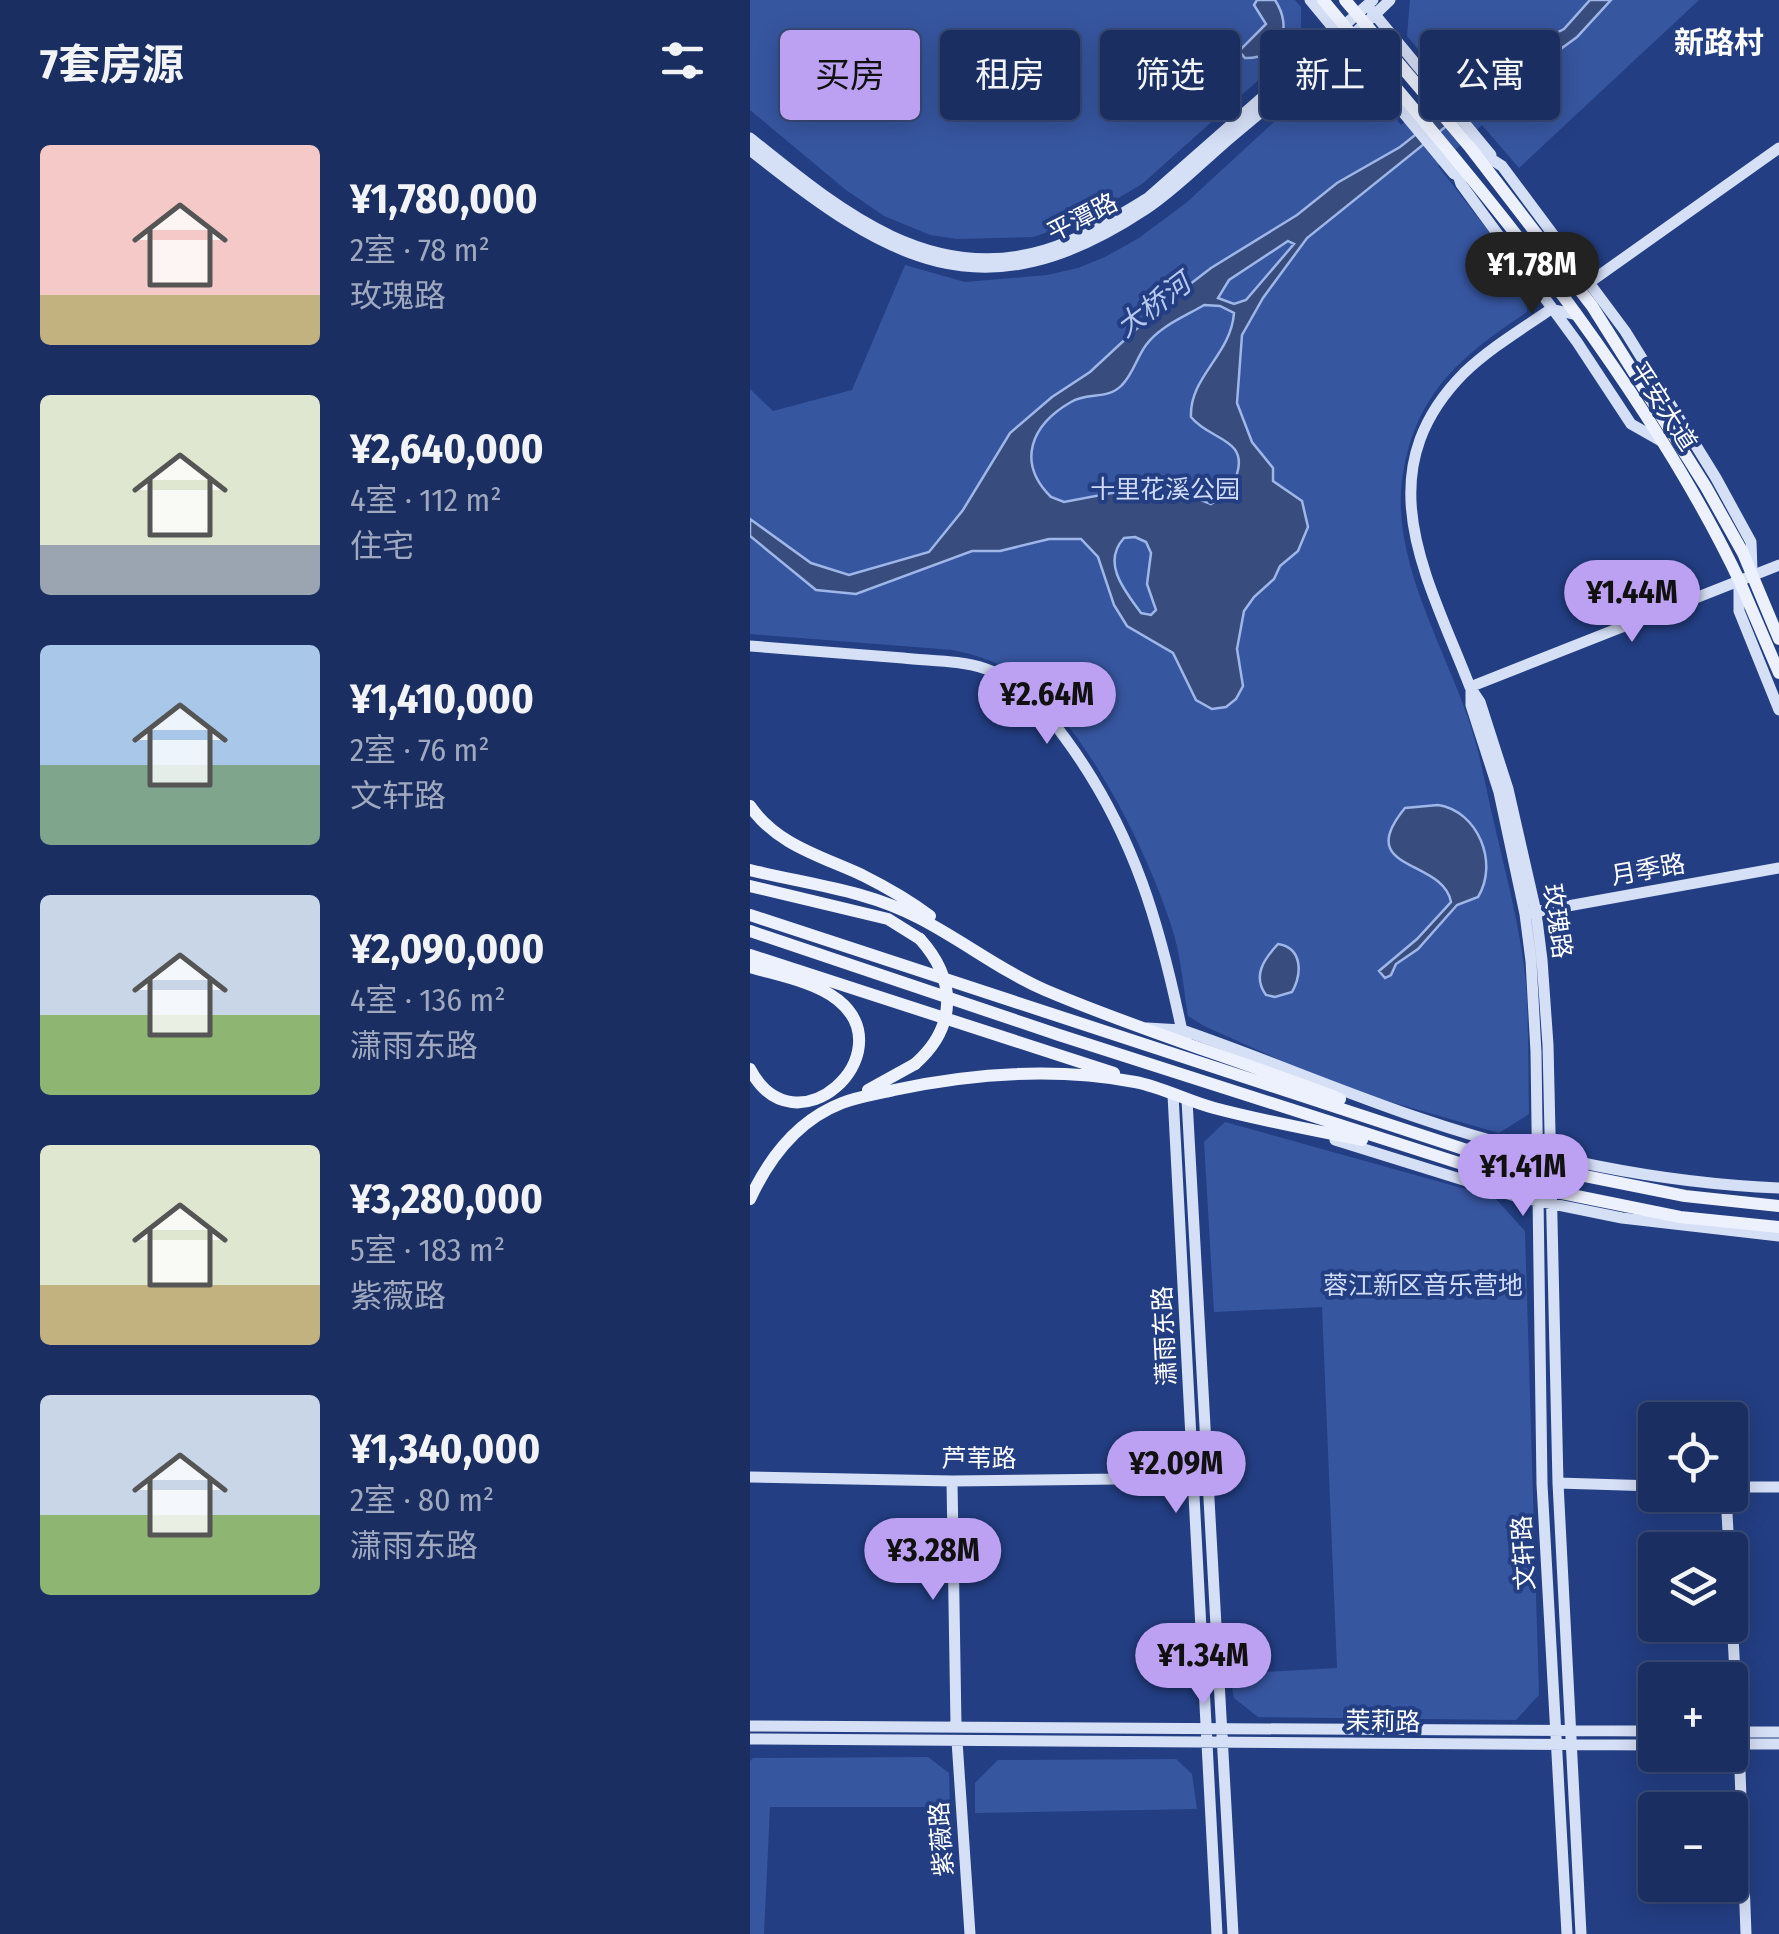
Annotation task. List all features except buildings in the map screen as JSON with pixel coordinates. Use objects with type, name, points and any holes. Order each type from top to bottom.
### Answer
[{"type":"main road","name":"平安大道","points":[[1324,0],[1342,30]]},
{"type":"main road","name":"平安大道","points":[[1345,0],[1367,9],[1430,93],[1473,142],[1592,306],[1706,488],[1745,578],[1779,673]]},
{"type":"main road","name":"平安大道","points":[[1400,100],[1577,316],[1660,441],[1779,639]]},
{"type":"main road","points":[[750,806],[784,840],[894,892],[976,950]]},
{"type":"main road","points":[[750,870],[852,892],[887,904],[917,917],[1036,986],[1086,1008],[1183,1036],[1444,1142]]},
{"type":"main road","points":[[750,886],[888,920],[920,939],[943,972],[947,1011],[935,1043],[915,1064],[810,1122],[774,1154],[750,1199]]},
{"type":"main road","points":[[750,914],[1444,1142],[1544,1170],[1685,1196],[1779,1206]]},
{"type":"main road","points":[[750,931],[1438,1157],[1544,1196],[1680,1217],[1779,1227]]},
{"type":"main road","points":[[750,954],[1180,1098],[1438,1157]]},
{"type":"main road","points":[[750,968],[811,987],[840,1001],[858,1036],[846,1080],[823,1097],[796,1102],[781,1099],[758,1083],[750,1068]]},
{"type":"main road","points":[[1101,1032],[1146,1028]]},
{"type":"main road","points":[[843,1103],[914,1086],[1005,1073],[1070,1074],[1140,1083]]},
{"type":"street","name":"平安大道","points":[[1310,0],[1340,30]]},
{"type":"street","name":"平潭路","points":[[1348,30],[1367,9],[1390,0]]},
{"type":"street","name":"平潭路","points":[[750,138],[844,212],[890,238],[962,256],[1016,256],[1076,238],[1148,198],[1260,104]]},
{"type":"street","name":"平潭路","points":[[750,150],[814,202],[888,246],[942,263],[1017,266],[1080,248],[1150,206],[1260,108]]},
{"type":"street","points":[[1473,142],[1502,166],[1590,282],[1692,440],[1751,542],[1740,611],[1779,710]]},
{"type":"street","points":[[1566,271],[1580,281],[1590,282],[1779,148]]},
{"type":"street","points":[[1446,156],[1461,184],[1577,342],[1631,424],[1660,441]]},
{"type":"street","points":[[1552,282],[1552,309]]},
{"type":"street","points":[[1590,282],[1592,306]]},
{"type":"street","points":[[1552,309],[1577,316]]},
{"type":"street","name":"玫瑰路","points":[[1544,1170],[1551,1155],[1547,1028],[1530,913],[1471,705],[1470,687],[1417,548],[1409,512],[1414,461],[1430,418],[1466,372],[1552,309]]},
{"type":"street","points":[[1668,426],[1692,440]]},
{"type":"street","points":[[1470,687],[1779,566]]},
{"type":"street","points":[[750,646],[959,663],[996,673],[1026,692],[1046,712],[1099,786],[1134,856],[1162,941],[1183,1036],[1420,1118],[1537,1152],[1646,1174],[1779,1188]]},
{"type":"street","name":"月季路","points":[[1530,913],[1779,868]]},
{"type":"street","name":"玫瑰路","points":[[1530,913],[1537,1152],[1544,1170]]},
{"type":"street","name":"潇雨东路","points":[[1180,1098],[1201,1478],[1233,1934]]},
{"type":"street","points":[[1284,1123],[1622,1218],[1779,1236]]},
{"type":"street","name":"文轩路","points":[[1544,1170],[1542,1484],[1567,1934]]},
{"type":"street","name":"文轩路","points":[[1544,1196],[1581,1934]]},
{"type":"street","name":"芦苇路","points":[[750,1477],[952,1481],[1201,1478]]},
{"type":"street","name":"潇雨东路","points":[[1201,1478],[1207,1735],[1217,1934]]},
{"type":"street","points":[[952,1481],[956,1725]]},
{"type":"street","points":[[1558,1483],[1638,1485]]},
{"type":"street","points":[[1748,1487],[1779,1486]]},
{"type":"street","name":"茉莉路","points":[[750,1726],[956,1725],[1207,1735]]},
{"type":"street","name":"茉莉路","points":[[750,1740],[956,1741],[1638,1731]]},
{"type":"street","points":[[1748,1736],[1779,1732]]},
{"type":"street","name":"茉莉路","points":[[1222,1735],[1638,1745]]},
{"type":"street","points":[[1748,1740],[1779,1744]]},
{"type":"street","name":"紫薇路","points":[[956,1741],[970,1934]]},
{"type":"street","points":[[1736,1772],[1746,1934]]},
{"type":"green space","points":[[750,0],[1295,0],[1301,7],[1301,30],[1260,30],[1260,79],[1240,96],[1240,30],[1100,30],[1100,120],[1214,120],[1142,184],[1078,222],[1033,237],[957,239],[930,235],[884,216],[846,190],[750,110]]},
{"type":"green space","name":"十里花溪公园","points":[[1410,0],[1699,0],[1519,168],[1482,125],[1438,166],[1526,279],[1527,312],[1464,359],[1433,395],[1421,416],[1404,468],[1401,501],[1411,568],[1476,742],[1521,944],[1527,1000],[1529,1114],[1499,1133],[1342,1088],[1188,1016],[1174,936],[1129,825],[1066,722],[1017,675],[986,659],[953,650],[750,634],[750,389],[773,411],[852,390],[905,265],[965,282],[1047,275],[1078,268],[1139,238],[1186,203],[1276,120],[1397,120],[1401,125],[1420,111],[1420,120],[1560,120],[1560,30],[1420,30],[1420,52],[1407,36]]},
{"type":"green space","name":"蓉江新区音乐营地","points":[[1225,1122],[1494,1197],[1525,1231],[1539,1695],[1516,1720],[1258,1717],[1234,1698],[1229,1674],[1337,1668],[1322,1307],[1214,1312],[1204,1142]]},
{"type":"green space","points":[[928,1757],[949,1773],[950,1807],[770,1807],[764,1934],[750,1934],[753,1758]]},
{"type":"green space","points":[[1176,1759],[1192,1774],[1197,1809],[975,1813],[975,1783],[998,1760]]},
{"type":"shaded area","points":[[1257,0],[1275,0],[1283,30],[1260,30],[1266,24],[1254,5]]},
{"type":"shaded area","points":[[1590,0],[1611,0],[1560,49],[1560,31]]},
{"type":"shaded area","points":[[1260,30],[1260,56],[1245,58],[1240,50]]},
{"type":"shaded area","points":[[1434,120],[1454,120],[1307,238],[1263,298],[1242,335],[1237,403],[1252,442],[1273,468],[1273,481],[1302,501],[1308,527],[1298,551],[1280,566],[1274,579],[1244,611],[1237,649],[1243,686],[1226,707],[1212,709],[1196,700],[1173,653],[1127,626],[1114,605],[1098,557],[1081,539],[1049,539],[1000,551],[972,551],[856,594],[816,590],[750,536],[750,519],[811,563],[849,575],[929,552],[963,510],[1010,433],[1052,397],[1090,372],[1159,308],[1211,268],[1297,215],[1337,183],[1400,147]],"holes":[[[1288,241],[1294,244],[1246,300],[1234,304],[1218,298],[1229,280]],[[1204,305],[1220,306],[1234,313],[1226,341],[1196,390],[1191,417],[1237,453],[1237,474],[1230,489],[1211,504],[1154,485],[1064,502],[1051,497],[1040,484],[1031,458],[1033,445],[1046,422],[1077,399],[1116,390],[1126,381],[1152,338]],[[1124,538],[1146,542],[1151,553],[1147,584],[1156,610],[1151,615],[1141,613],[1128,596],[1115,567],[1117,547]]]},
{"type":"shaded area","points":[[1438,805],[1464,817],[1481,840],[1486,869],[1484,884],[1478,897],[1457,905],[1418,949],[1396,964],[1385,978],[1379,971],[1417,939],[1451,902],[1445,888],[1394,854],[1389,844],[1391,829],[1405,808]]},
{"type":"shaded area","points":[[1278,944],[1292,951],[1299,970],[1292,992],[1275,997],[1266,995],[1260,974]]},
{"type":"district","name":"新路村","points":[[1719,43]]},
{"type":"water label","name":"大桥河","points":[[1153,305]]}]
